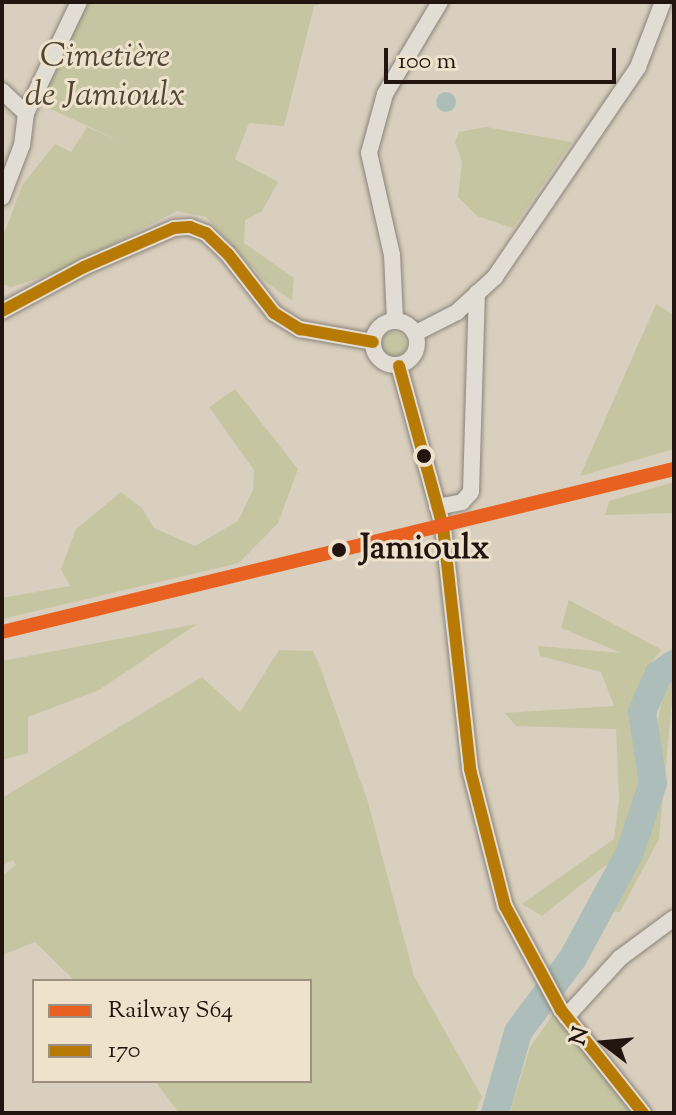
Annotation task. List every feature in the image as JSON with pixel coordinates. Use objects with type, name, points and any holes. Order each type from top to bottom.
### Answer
[{"type":"street","points":[[2,197],[22,145],[26,113],[79,2]]},
{"type":"street","points":[[395,320],[397,289],[384,221],[370,173],[372,133],[385,94],[440,2]]},
{"type":"street","points":[[416,333],[457,312],[495,277],[638,67],[663,2]]},
{"type":"street","points":[[2,91],[26,113]]},
{"type":"street","points":[[2,311],[97,262],[174,228],[190,227],[206,233],[274,313],[300,329],[373,342]]},
{"type":"street","points":[[437,507],[462,502],[471,492],[477,293]]},
{"type":"street","points":[[395,320],[416,333]]},
{"type":"street","points":[[395,320],[381,325],[373,342],[377,356],[399,366]]},
{"type":"street","points":[[399,366],[415,355],[416,333]]},
{"type":"street","points":[[399,366],[444,534],[470,769],[505,906],[530,959],[563,1013],[643,1113]]},
{"type":"street","points":[[563,1013],[620,958],[674,918]]},
{"type":"green space","name":"Cimetière de Jamioulx","points":[[85,2],[329,2],[314,6],[284,126],[249,123],[235,159],[278,182],[262,211],[245,220],[244,243],[294,278],[292,301],[266,282],[206,217],[177,211],[61,271],[11,287],[2,284],[2,239],[23,184],[55,144],[71,152],[87,127],[122,142],[38,103]]},
{"type":"green space","points":[[486,127],[572,142],[513,228],[477,216],[458,197],[462,162],[455,142],[459,132]]},
{"type":"green space","points":[[656,304],[674,315],[674,449],[580,476]]},
{"type":"green space","points":[[394,332],[403,335],[406,344],[403,353],[394,356],[385,353],[382,344],[385,335]]},
{"type":"green space","points":[[235,389],[298,469],[278,523],[239,563],[2,619],[2,598],[70,586],[61,569],[76,529],[121,492],[142,508],[154,528],[195,546],[238,521],[253,490],[254,470],[209,407]]},
{"type":"green space","points":[[674,482],[674,513],[605,515],[609,501]]},
{"type":"green space","points":[[569,600],[662,650],[643,672],[662,677],[642,738],[644,787],[625,850],[542,916],[522,904],[614,839],[619,800],[616,729],[516,726],[505,713],[614,706],[601,672],[540,656],[538,646],[622,653],[561,628]]},
{"type":"green space","points":[[197,624],[99,690],[28,717],[28,753],[2,760],[2,661]]},
{"type":"green space","points":[[279,650],[313,651],[367,799],[414,976],[482,1097],[475,1113],[179,1113],[156,1083],[312,1083],[312,979],[73,979],[35,942],[2,955],[2,876],[16,865],[13,860],[2,866],[2,798],[202,677],[240,712]]},
{"type":"green space","points":[[674,680],[659,839],[620,912],[611,912],[649,826],[658,720],[664,690]]},
{"type":"green space","points":[[553,1015],[559,1016],[633,1113],[510,1113],[530,1047]]},
{"type":"shaded area","points":[[446,92],[453,95],[456,102],[453,109],[446,112],[439,109],[436,102],[439,95]]},
{"type":"waterway","points":[[495,1113],[518,1032],[573,958],[630,852],[653,783],[642,712],[658,675],[674,664]]},
{"type":"rail line","name":"S64","points":[[2,632],[674,469]]},
{"type":"transit line","name":"170","points":[[2,311],[84,267],[174,228],[190,227],[206,233],[228,254],[274,313],[300,329],[373,342]]},
{"type":"transit line","name":"170","points":[[399,366],[443,527],[470,769],[505,906],[561,1010],[643,1113]]},
{"type":"place","name":"Jamioulx","points":[[339,550]]}]
